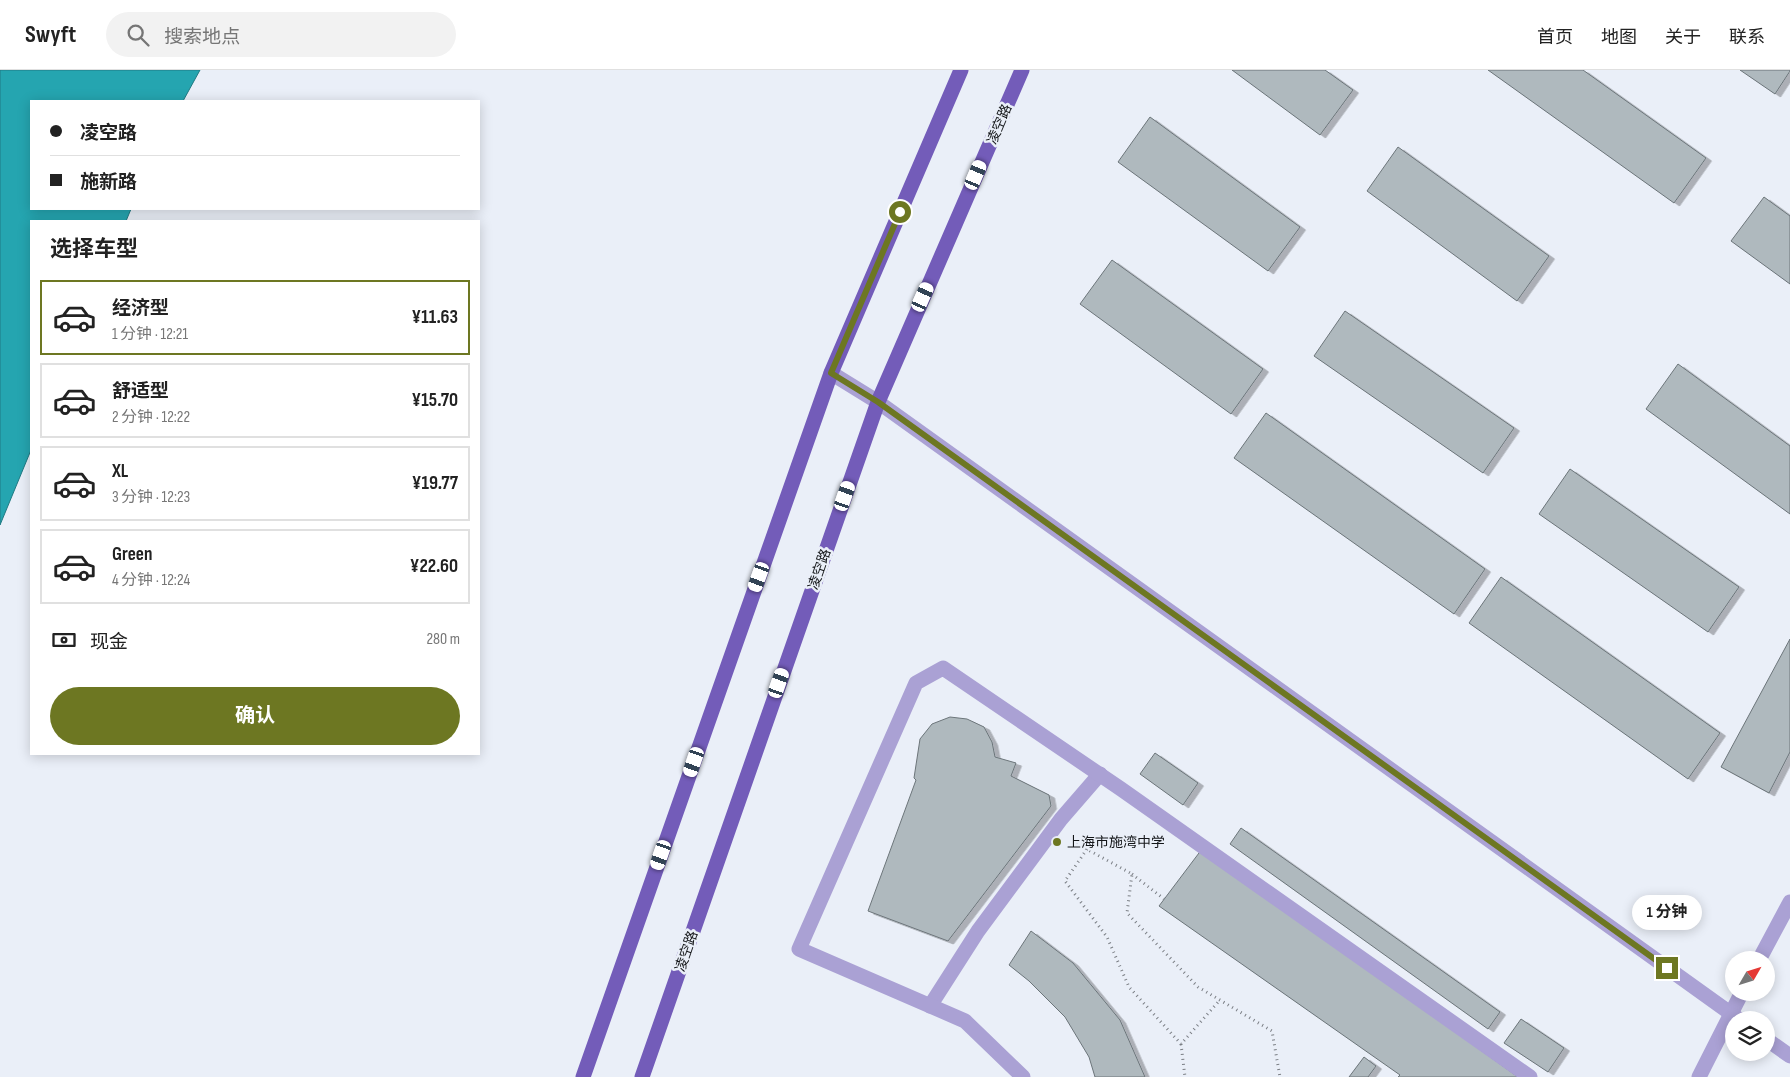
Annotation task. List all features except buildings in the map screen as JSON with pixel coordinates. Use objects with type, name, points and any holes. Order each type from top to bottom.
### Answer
[{"type":"main road","points":[[583,1077],[831,373],[961,70]]},
{"type":"main road","name":"凌空路","points":[[642,1077],[878,402],[1022,70]]},
{"type":"street","points":[[831,373],[878,402],[1727,1011]]},
{"type":"street","points":[[1023,1077],[965,1022],[800,949],[916,683],[943,668],[1100,774],[1530,1077]]},
{"type":"street","points":[[930,1006],[978,931],[1053,830],[1100,774]]},
{"type":"street","points":[[1764,951],[1790,902]]},
{"type":"street","points":[[1699,1077],[1725,1034]]},
{"type":"street","points":[[1775,1045],[1790,1056]]},
{"type":"path","points":[[1053,830],[1132,874],[1164,900]]},
{"type":"path","points":[[1087,849],[1065,881],[1107,937],[1129,987],[1181,1044],[1185,1077]]},
{"type":"path","points":[[1132,874],[1127,913],[1198,987],[1272,1031],[1280,1077]]},
{"type":"path","points":[[1181,1044],[1220,1000]]},
{"type":"water","points":[[0,70],[200,70],[184,100],[30,100],[30,210],[131,210],[126,220],[30,220],[30,452],[0,525]]},
{"type":"place","name":"上海市施湾中学","points":[[1057,842]]},
{"type":"route","points":[[900,212],[831,373],[878,402],[1667,968]]}]
